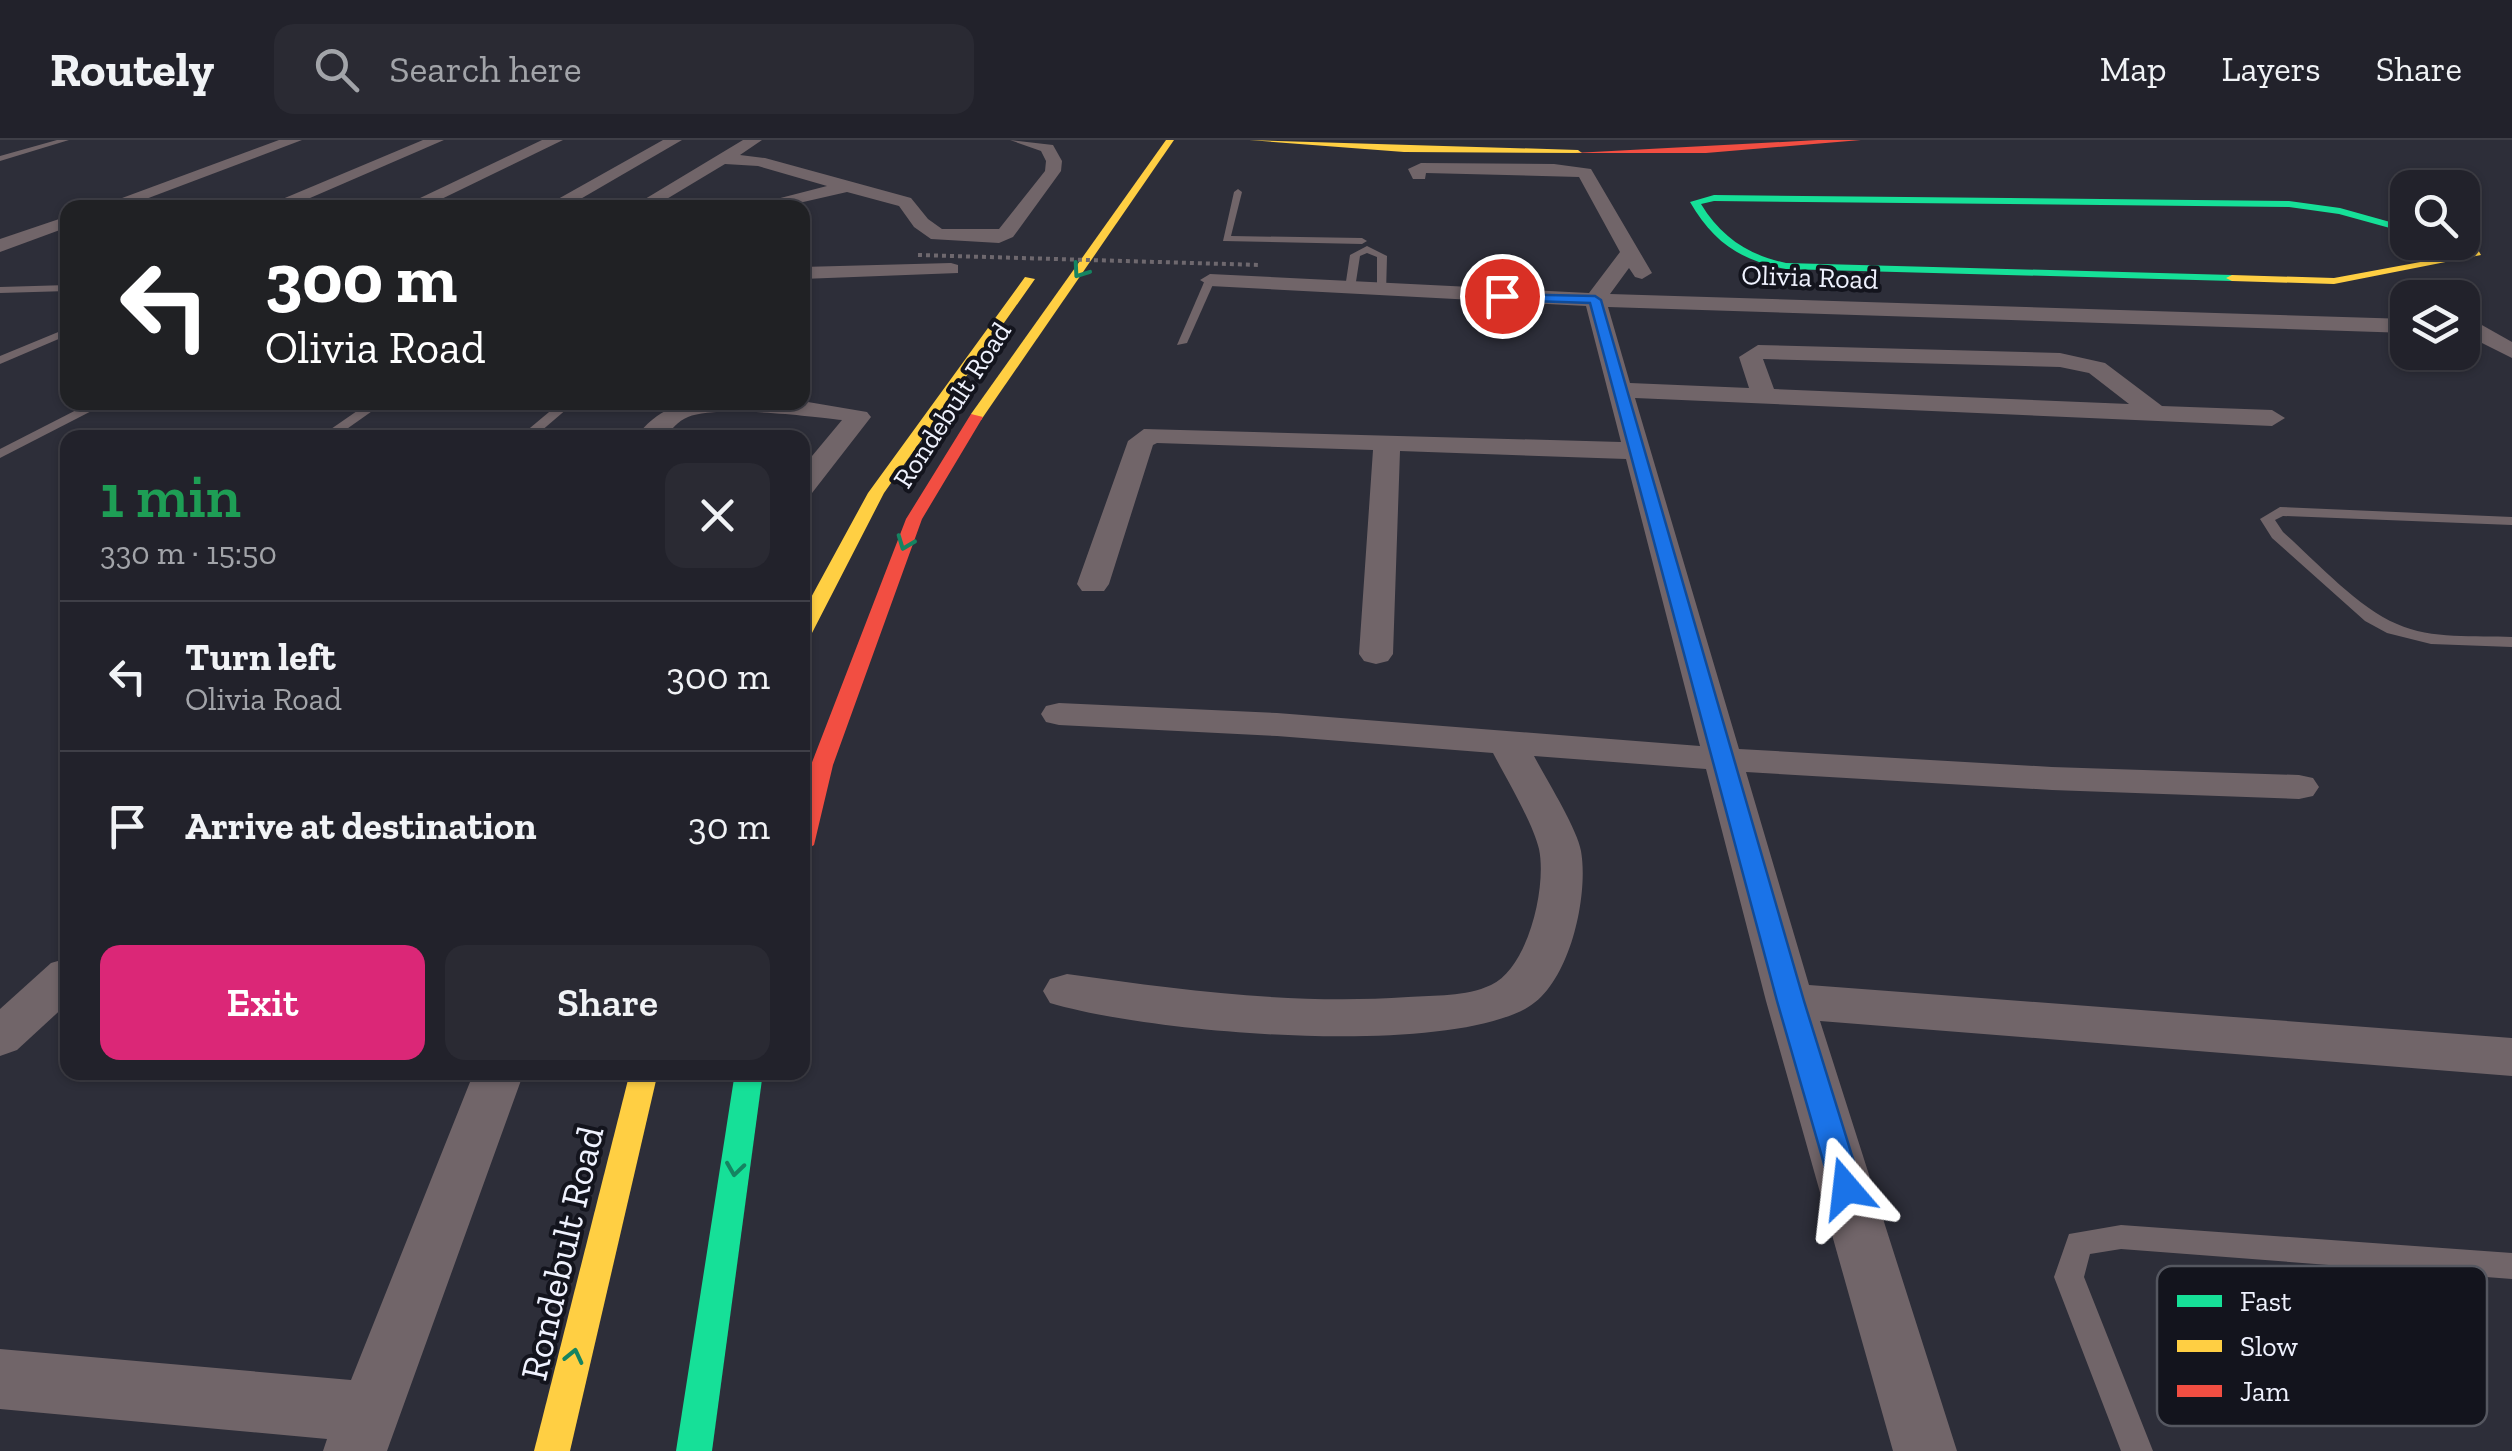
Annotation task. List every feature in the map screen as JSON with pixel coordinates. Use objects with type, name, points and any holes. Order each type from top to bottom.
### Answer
[{"type":"street","points":[[126,200],[294,140]]},
{"type":"street","points":[[290,200],[436,140]]},
{"type":"street","points":[[425,200],[555,140]]},
{"type":"street","points":[[565,200],[674,140]]},
{"type":"street","points":[[652,200],[754,140]]},
{"type":"street","points":[[722,159],[754,160],[905,202],[921,223],[938,235],[998,236],[1006,233],[1052,171],[1054,161],[1048,148],[1018,140]]},
{"type":"street","points":[[1254,140],[1427,152],[1574,154],[1858,140]]},
{"type":"street","points":[[1310,140],[1574,154]]},
{"type":"street","points":[[1165,147],[1196,141]]},
{"type":"street","name":"Rondebult Road","points":[[810,813],[822,765],[914,519],[956,444],[1165,147]]},
{"type":"street","points":[[1419,175],[1417,168],[1579,171],[1590,178],[1660,302]]},
{"type":"street","points":[[788,200],[847,187]]},
{"type":"street","points":[[2390,225],[2340,211],[2288,204],[1714,198],[1695,202],[1733,252],[1761,264],[2334,281],[2448,260]]},
{"type":"street","points":[[0,247],[60,224]]},
{"type":"street","points":[[0,247],[50,249]]},
{"type":"street","points":[[1630,252],[1595,300],[1790,1001],[1925,1451]]},
{"type":"street","name":"Rondebult Road","points":[[810,615],[832,564],[900,452],[1042,262]]},
{"type":"street","points":[[810,273],[952,269]]},
{"type":"street","points":[[2083,274],[2139,318]]},
{"type":"street","points":[[2133,276],[2193,320]]},
{"type":"street","name":"Olivia Road","points":[[1210,280],[1595,300],[2390,325]]},
{"type":"street","points":[[2480,322],[2500,319]]},
{"type":"street","points":[[2480,334],[2512,351]]},
{"type":"street","points":[[1764,396],[1750,357],[1758,352],[2060,360],[2098,368],[2152,410]]},
{"type":"street","points":[[1619,390],[2272,418]]},
{"type":"street","points":[[657,430],[685,410]]},
{"type":"street","points":[[810,410],[858,417],[810,478]]},
{"type":"street","points":[[1093,584],[1141,440],[1170,433],[1637,451]]},
{"type":"street","points":[[1376,654],[1387,442]]},
{"type":"street","points":[[1059,714],[1175,717],[1726,760],[2144,784],[2299,787]]},
{"type":"street","points":[[1067,991],[1220,1014],[1365,1018],[1465,1011],[1508,997],[1531,980],[1550,939],[1560,897],[1560,849],[1508,743]]},
{"type":"street","points":[[0,1036],[60,982]]},
{"type":"street","points":[[1790,1001],[2512,1056]]},
{"type":"street","points":[[0,1379],[362,1432],[496,1080]]},
{"type":"street","name":"Rondebult Road","points":[[552,1451],[642,1080]]},
{"type":"street","points":[[694,1451],[748,1080]]},
{"type":"lane","points":[[0,159],[65,140]]},
{"type":"lane","points":[[1238,192],[1224,237],[1364,245],[1382,256],[1382,291]]},
{"type":"lane","points":[[1350,288],[1355,256],[1364,245]]},
{"type":"lane","points":[[1181,343],[1210,280]]},
{"type":"lane","points":[[0,290],[60,288]]},
{"type":"lane","points":[[0,360],[60,334]]},
{"type":"lane","points":[[0,454],[87,410]]},
{"type":"lane","points":[[336,430],[367,410]]},
{"type":"lane","points":[[534,430],[559,410]]},
{"type":"lane","points":[[2512,520],[2280,511],[2266,519],[2277,536],[2379,623],[2431,639],[2512,642]]},
{"type":"lane","points":[[2137,1451],[2069,1277],[2079,1244],[2121,1238],[2512,1266]]},
{"type":"path","points":[[918,255],[1261,265]]},
{"type":"traffic: fast","points":[[2232,278],[1786,266],[1756,259],[1732,246],[1712,227],[1695,202],[1714,198],[2289,204],[2340,211],[2390,225]]},
{"type":"traffic: fast","points":[[694,1451],[748,1080]]},
{"type":"traffic: slow","points":[[976,417],[1170,140]]},
{"type":"traffic: slow","points":[[1253,140],[1578,153]]},
{"type":"traffic: slow","points":[[2232,278],[2334,281],[2448,260]]},
{"type":"traffic: slow","points":[[810,618],[876,493],[1029,279]]},
{"type":"traffic: slow","points":[[552,1451],[642,1080]]},
{"type":"traffic: jam","points":[[1578,153],[1857,140]]},
{"type":"traffic: jam","points":[[810,813],[822,765],[914,519],[976,417]]},
{"type":"route","points":[[1502,296],[1595,300],[1790,1001],[1846,1188]]}]
